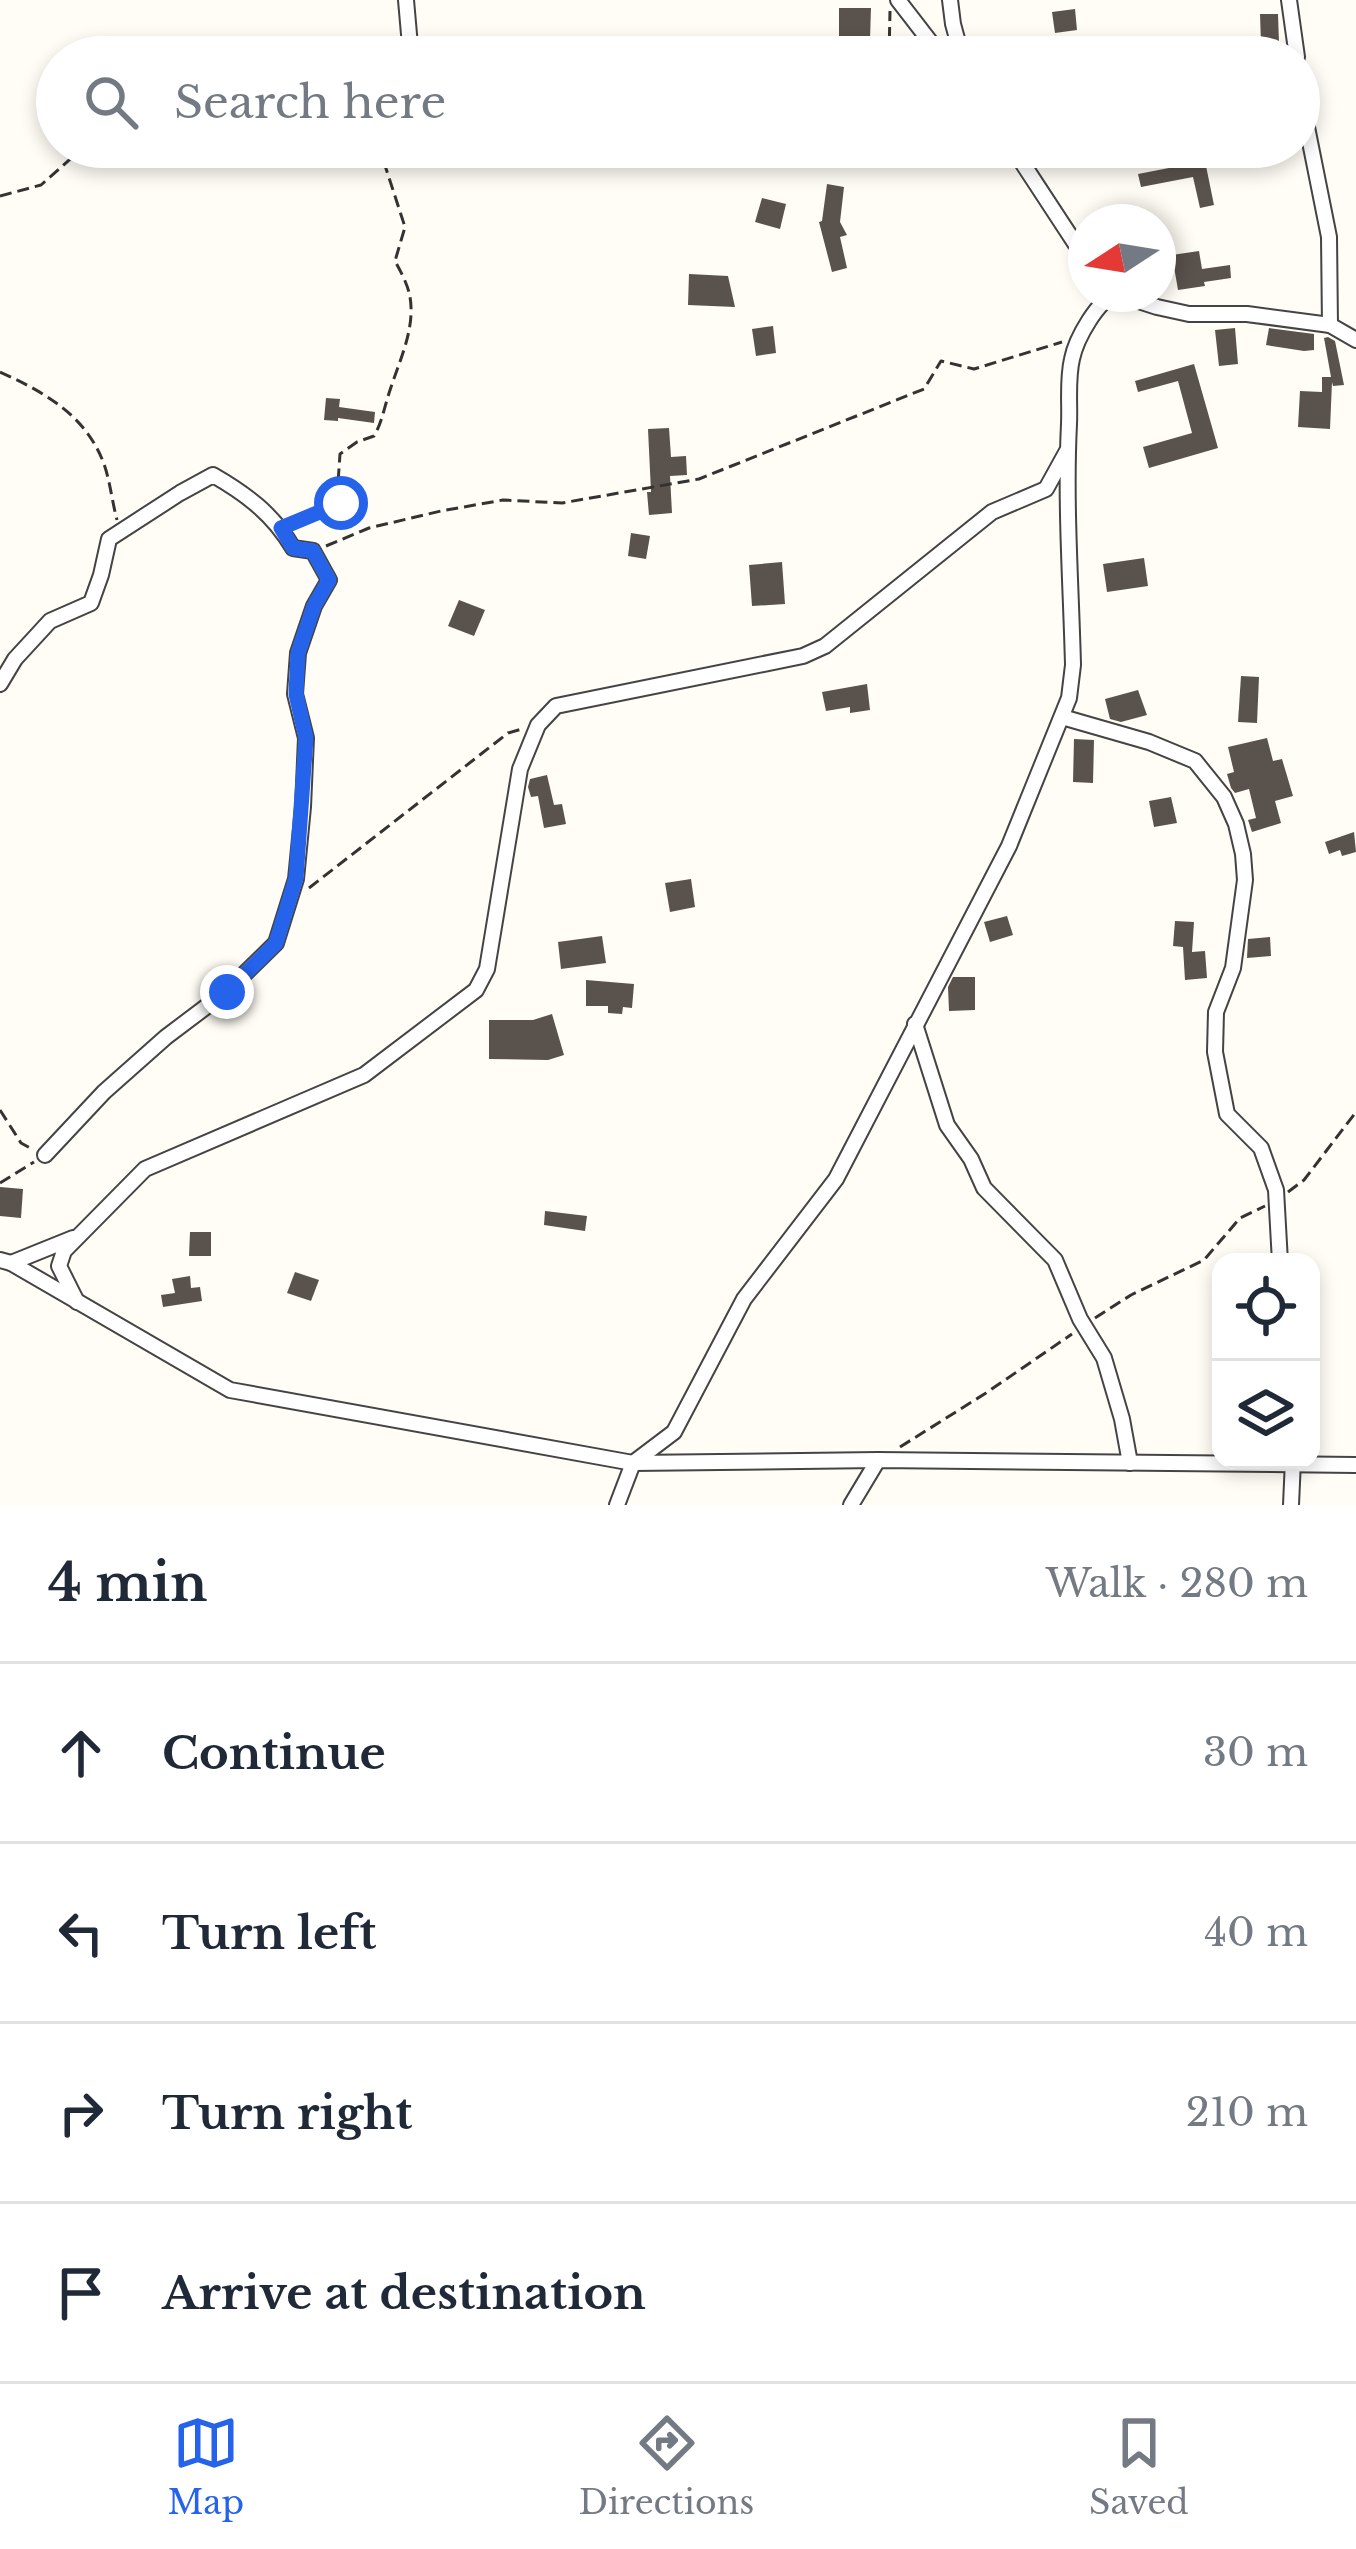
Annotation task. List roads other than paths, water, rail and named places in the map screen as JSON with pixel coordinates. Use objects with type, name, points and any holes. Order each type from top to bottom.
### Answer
[{"type":"street","points":[[406,0],[409,36]]},
{"type":"street","points":[[894,0],[924,36]]},
{"type":"street","points":[[950,0],[956,36]]},
{"type":"street","points":[[1289,0],[1294,36]]},
{"type":"street","points":[[1026,168],[1068,233]]},
{"type":"street","points":[[1315,168],[1329,237],[1330,326]]},
{"type":"street","points":[[1176,310],[1330,326],[1356,340]]},
{"type":"street","points":[[617,1505],[634,1463],[674,1432],[744,1299],[836,1179],[1010,846],[1069,698],[1073,665],[1067,451],[1072,359],[1097,312]]},
{"type":"street","points":[[77,1302],[59,1266],[64,1251],[145,1169],[364,1075],[476,990],[487,969],[520,769],[538,725],[556,706],[803,656],[825,646],[992,512],[1046,490],[1067,451]]},
{"type":"street","points":[[0,684],[15,659],[50,621],[91,602],[109,539],[213,475],[247,494],[281,528],[293,548],[313,551],[329,580],[314,606],[298,653],[296,694],[306,738],[296,878],[276,943],[227,992],[104,1092],[45,1155]]},
{"type":"street","points":[[1061,717],[1149,742],[1195,761],[1224,797],[1236,824],[1245,880],[1233,968],[1216,1012],[1215,1052],[1227,1114],[1261,1148],[1276,1190],[1280,1253]]},
{"type":"street","points":[[915,1024],[947,1125],[984,1188],[1055,1260],[1104,1358],[1130,1463]]},
{"type":"street","points":[[6,1261],[79,1236]]},
{"type":"street","points":[[6,1261],[230,1390],[634,1463],[1212,1462]]},
{"type":"street","points":[[851,1505],[878,1460]]},
{"type":"street","points":[[1320,1463],[1356,1465]]},
{"type":"street","points":[[1291,1505],[1293,1469]]}]
